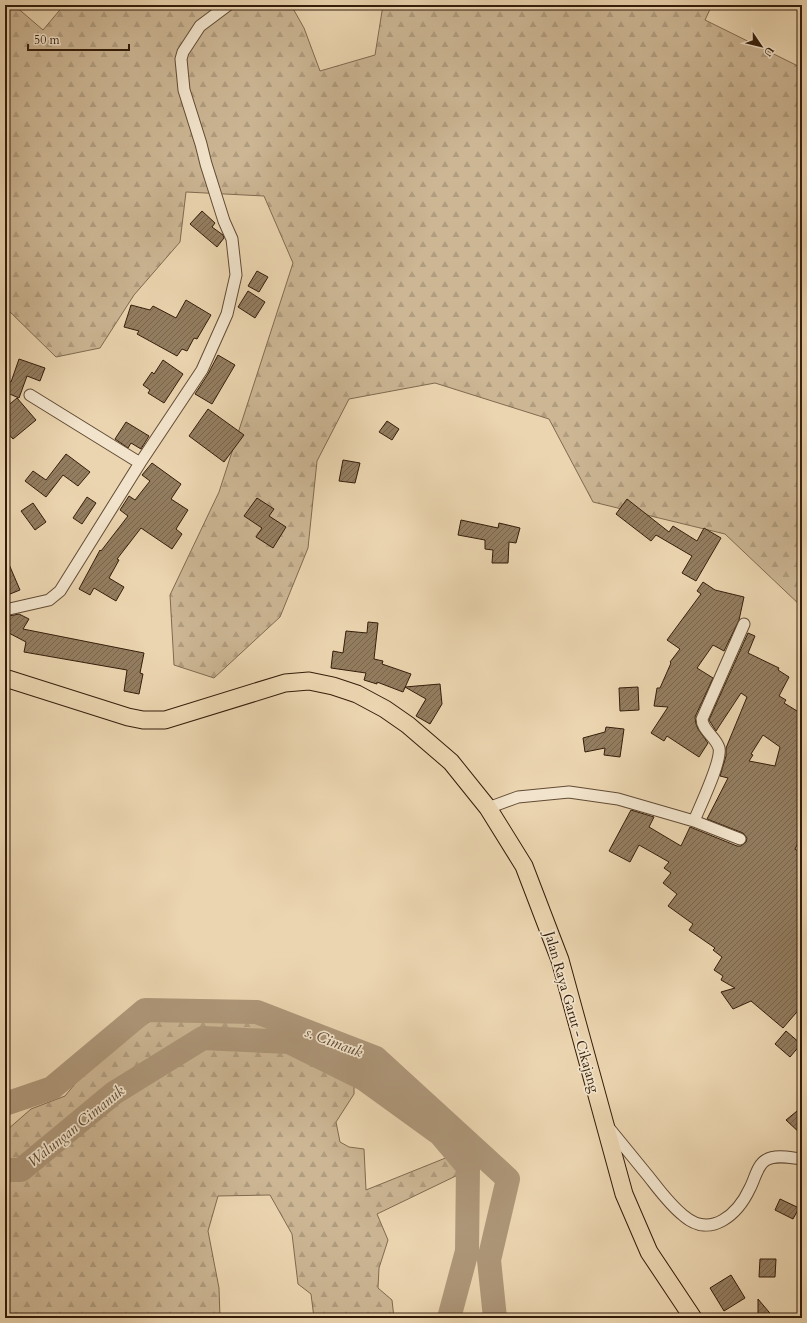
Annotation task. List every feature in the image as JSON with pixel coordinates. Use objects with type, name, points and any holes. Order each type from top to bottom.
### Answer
[{"type":"main road","name":"Jalan Raya Garut - Cikajang","points":[[5,678],[128,717],[143,720],[164,720],[285,683],[309,681],[333,686],[364,698],[385,709],[408,725],[451,762],[488,808],[524,866],[560,960],[624,1194],[649,1252],[693,1318]]},
{"type":"street","points":[[5,610],[49,600],[55,597],[60,591],[140,463],[202,370],[227,314],[236,276],[232,239],[224,221],[184,90],[181,59],[183,52],[200,26],[228,5]]},
{"type":"street","points":[[30,395],[140,463]]},
{"type":"street","points":[[694,820],[717,764],[719,754],[718,746],[702,722],[702,719],[744,624]]},
{"type":"street","points":[[488,808],[518,797],[569,792],[618,799],[694,820],[740,839]]},
{"type":"street","points":[[603,1121],[665,1197],[684,1216],[692,1222],[702,1226],[708,1226],[719,1222],[733,1212],[750,1190],[763,1162],[773,1157],[802,1159]]},
{"type":"green space","points":[[5,5],[14,5],[43,30],[64,5],[291,5],[304,28],[320,71],[375,55],[383,5],[712,5],[705,20],[802,68],[802,607],[725,534],[593,502],[549,419],[435,383],[349,399],[317,461],[308,548],[280,617],[214,678],[174,665],[170,595],[219,492],[293,263],[264,196],[186,192],[180,242],[134,295],[100,348],[56,357],[5,307]]},
{"type":"green space","points":[[155,1018],[250,1020],[306,1042],[354,1064],[354,1094],[336,1122],[340,1142],[349,1147],[364,1149],[366,1190],[448,1157],[462,1173],[377,1214],[388,1240],[379,1268],[378,1288],[392,1300],[394,1318],[314,1318],[311,1294],[298,1284],[292,1234],[270,1195],[218,1196],[208,1231],[219,1288],[220,1318],[5,1318],[5,1134],[7,1130],[31,1109],[65,1096],[96,1058]]},
{"type":"building","points":[[202,211],[215,223],[212,227],[223,235],[224,238],[217,247],[190,224]]},
{"type":"building","points":[[257,271],[268,277],[259,292],[248,286]]},
{"type":"building","points":[[248,291],[265,302],[255,318],[238,307]]},
{"type":"building","points":[[186,300],[211,315],[197,339],[194,338],[187,351],[182,349],[177,356],[137,334],[139,331],[124,327],[131,305],[150,310],[153,306],[176,318]]},
{"type":"building","points":[[218,355],[235,365],[212,404],[195,394]]},
{"type":"building","points":[[19,359],[45,368],[40,381],[27,376],[19,398],[5,392],[5,380],[11,382]]},
{"type":"building","points":[[163,360],[183,374],[164,403],[148,393],[150,390],[143,385],[152,372],[154,374]]},
{"type":"building","points":[[17,398],[36,420],[13,439],[5,430],[5,408]]},
{"type":"building","points":[[208,409],[244,435],[224,462],[189,436]]},
{"type":"building","points":[[387,421],[399,429],[392,440],[379,432]]},
{"type":"building","points":[[126,422],[149,436],[141,449],[131,443],[128,448],[115,439]]},
{"type":"building","points":[[66,454],[90,472],[78,486],[63,475],[46,497],[25,481],[33,471],[46,480]]},
{"type":"building","points":[[343,460],[360,463],[355,483],[339,481]]},
{"type":"building","points":[[152,463],[181,484],[171,499],[188,510],[176,529],[182,534],[172,549],[141,528],[117,559],[119,560],[109,578],[124,587],[116,601],[94,588],[90,595],[79,589],[100,550],[101,551],[128,516],[120,510],[129,496],[135,500],[150,481],[142,475]]},
{"type":"building","points":[[87,497],[96,503],[82,524],[73,518]]},
{"type":"building","points":[[257,498],[274,509],[269,516],[286,527],[273,548],[256,537],[262,528],[244,516]]},
{"type":"building","points":[[627,499],[669,532],[673,526],[697,541],[704,528],[721,538],[696,581],[682,573],[692,556],[656,535],[651,541],[616,514]]},
{"type":"building","points":[[33,503],[46,522],[35,530],[21,511]]},
{"type":"building","points":[[461,520],[498,528],[499,523],[520,528],[516,543],[509,542],[508,563],[492,563],[493,550],[485,549],[485,540],[458,535]]},
{"type":"building","points":[[5,555],[20,590],[5,596]]},
{"type":"building","points":[[703,582],[715,590],[744,597],[739,620],[724,651],[713,645],[697,668],[713,678],[695,717],[698,729],[708,743],[699,757],[667,736],[664,741],[651,733],[668,707],[654,706],[657,688],[660,688],[671,663],[670,662],[680,649],[667,640],[701,594],[697,591]]},
{"type":"building","points":[[19,614],[29,619],[23,629],[144,653],[140,673],[143,674],[139,694],[124,691],[127,670],[24,652],[26,642],[5,631],[5,624],[9,616]]},
{"type":"building","points":[[368,622],[378,623],[374,659],[383,661],[382,664],[411,674],[403,692],[377,682],[377,684],[364,680],[366,673],[331,668],[333,651],[343,653],[346,631],[367,633]]},
{"type":"building","points":[[748,633],[755,636],[748,653],[779,668],[778,670],[789,677],[779,696],[786,700],[784,703],[802,714],[802,822],[798,830],[802,832],[802,835],[795,849],[802,854],[802,1006],[783,1028],[751,1001],[733,1009],[721,992],[735,988],[721,980],[723,976],[714,970],[722,957],[713,950],[715,948],[689,930],[693,924],[668,906],[677,894],[663,883],[671,873],[664,868],[669,862],[639,845],[630,862],[609,851],[631,810],[654,817],[649,827],[681,846],[690,827],[737,846],[741,846],[746,842],[747,838],[743,833],[707,819],[728,778],[720,776],[726,756],[726,748],[747,697],[741,693],[716,731],[709,720]],"holes":[[[763,735],[780,747],[775,766],[749,761],[753,755],[751,754]]]},
{"type":"building","points":[[440,684],[442,704],[430,724],[416,716],[426,699],[405,687]]},
{"type":"building","points":[[638,687],[639,710],[620,711],[619,688]]},
{"type":"building","points":[[606,727],[624,729],[620,757],[604,755],[605,748],[585,752],[583,738],[605,732]]},
{"type":"building","points":[[786,1031],[801,1044],[790,1057],[775,1044]]},
{"type":"building","points":[[802,1107],[802,1135],[786,1120]]},
{"type":"building","points":[[780,1199],[799,1208],[793,1219],[775,1210]]},
{"type":"building","points":[[760,1259],[776,1259],[775,1277],[759,1277]]},
{"type":"building","points":[[731,1275],[745,1298],[724,1311],[710,1288]]},
{"type":"building","points":[[758,1299],[774,1318],[758,1318]]},
{"type":"waterway","name":"s. Cimauk","points":[[5,1104],[52,1088],[145,1010],[257,1012],[376,1058],[508,1179],[489,1260],[495,1318]]},
{"type":"waterway","name":"Walungan Cimanuk","points":[[5,1170],[21,1170],[114,1093],[203,1038],[289,1042],[364,1079],[440,1134],[468,1167],[467,1251],[449,1318]]}]
